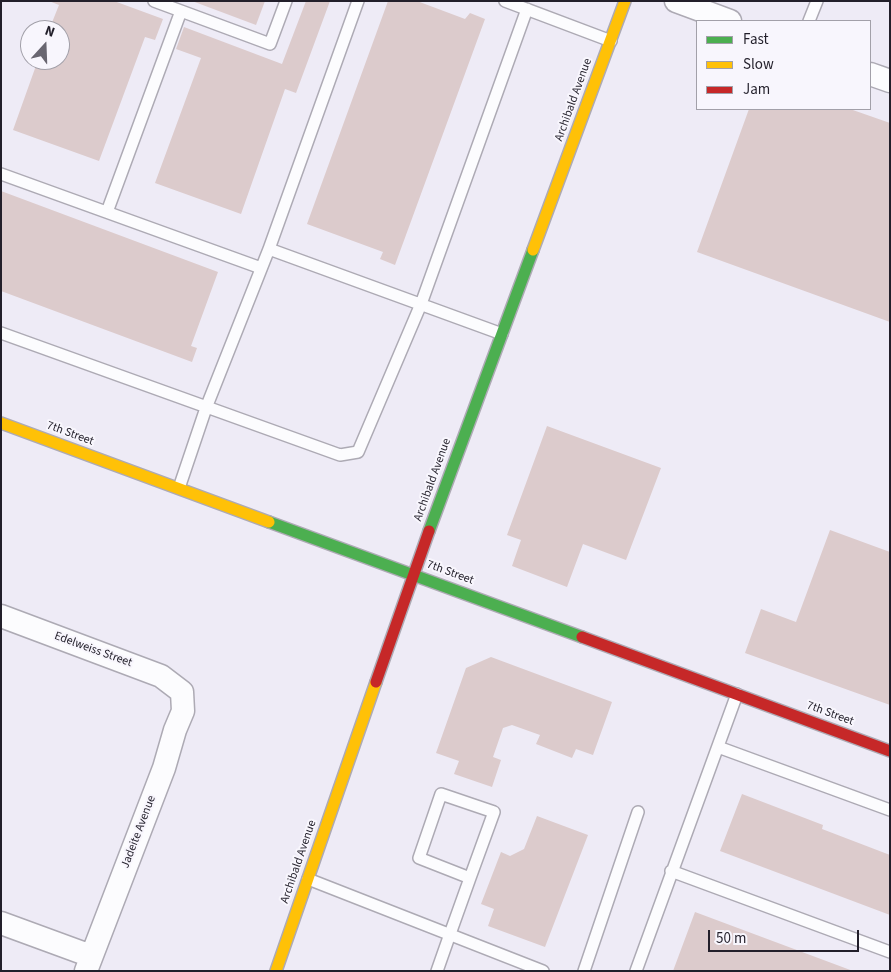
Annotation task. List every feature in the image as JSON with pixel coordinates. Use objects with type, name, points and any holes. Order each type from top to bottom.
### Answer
[{"type":"main road","name":"Archibald Avenue","points":[[276,971],[413,574],[624,1]]},
{"type":"main road","name":"7th Street","points":[[1,423],[890,750]]},
{"type":"street","points":[[676,1],[727,20]]},
{"type":"street","points":[[871,74],[890,81]]},
{"type":"street","name":"Edelweiss Street","points":[[1,616],[161,676],[182,692]]},
{"type":"street","name":"Jadeite Avenue","points":[[88,963],[164,768],[175,730],[183,711],[182,692]]},
{"type":"street","points":[[1,923],[88,963]]},
{"type":"lane","points":[[154,1],[270,44],[286,1]]},
{"type":"lane","points":[[179,488],[206,408],[269,249],[358,1]]},
{"type":"lane","points":[[505,1],[611,40]]},
{"type":"lane","points":[[810,20],[817,1]]},
{"type":"lane","points":[[1,333],[340,455],[358,452],[421,304],[527,9]]},
{"type":"lane","points":[[107,212],[181,11]]},
{"type":"lane","points":[[1,174],[261,268]]},
{"type":"lane","points":[[269,249],[502,334]]},
{"type":"lane","points":[[636,971],[737,694]]},
{"type":"lane","points":[[718,747],[890,810]]},
{"type":"lane","points":[[437,971],[494,812],[441,794],[419,858],[470,878]]},
{"type":"lane","points":[[584,971],[638,812]]},
{"type":"lane","points":[[672,872],[890,952]]},
{"type":"lane","points":[[308,879],[543,971]]},
{"type":"building","points":[[49,1],[114,1],[163,19],[155,40],[145,37],[99,161],[13,130],[34,70],[70,70],[70,20],[53,20],[59,5]]},
{"type":"building","points":[[192,1],[265,1],[256,25]]},
{"type":"building","points":[[306,1],[330,1],[296,93],[285,89],[241,214],[155,183],[201,58],[176,49],[184,27],[282,64]]},
{"type":"building","points":[[388,1],[417,1],[465,19],[470,13],[485,19],[395,265],[380,259],[383,252],[307,224]]},
{"type":"building","points":[[749,110],[853,110],[890,123],[890,322],[697,252]]},
{"type":"building","points":[[1,191],[218,272],[191,346],[197,348],[192,362],[1,291]]},
{"type":"building","points":[[547,426],[661,468],[626,560],[583,544],[567,587],[512,566],[521,540],[507,535]]},
{"type":"building","points":[[830,530],[890,552],[890,705],[745,653],[761,609],[796,622]]},
{"type":"building","points":[[491,657],[612,702],[593,755],[576,749],[572,758],[536,744],[540,735],[512,725],[503,728],[493,757],[501,760],[492,787],[454,774],[459,761],[436,753],[466,668]]},
{"type":"building","points":[[742,794],[823,825],[822,829],[890,855],[890,915],[720,851]]},
{"type":"building","points":[[537,816],[588,835],[545,947],[488,926],[494,909],[481,904],[501,852],[510,856],[524,849]]},
{"type":"building","points":[[695,912],[853,971],[673,971]]},
{"type":"traffic: fast","points":[[429,531],[533,250]]},
{"type":"traffic: fast","points":[[269,522],[582,637]]},
{"type":"traffic: slow","points":[[533,250],[625,1]]},
{"type":"traffic: slow","points":[[1,423],[269,522]]},
{"type":"traffic: slow","points":[[276,971],[376,682]]},
{"type":"traffic: jam","points":[[376,682],[429,531]]},
{"type":"traffic: jam","points":[[582,637],[890,751]]}]
